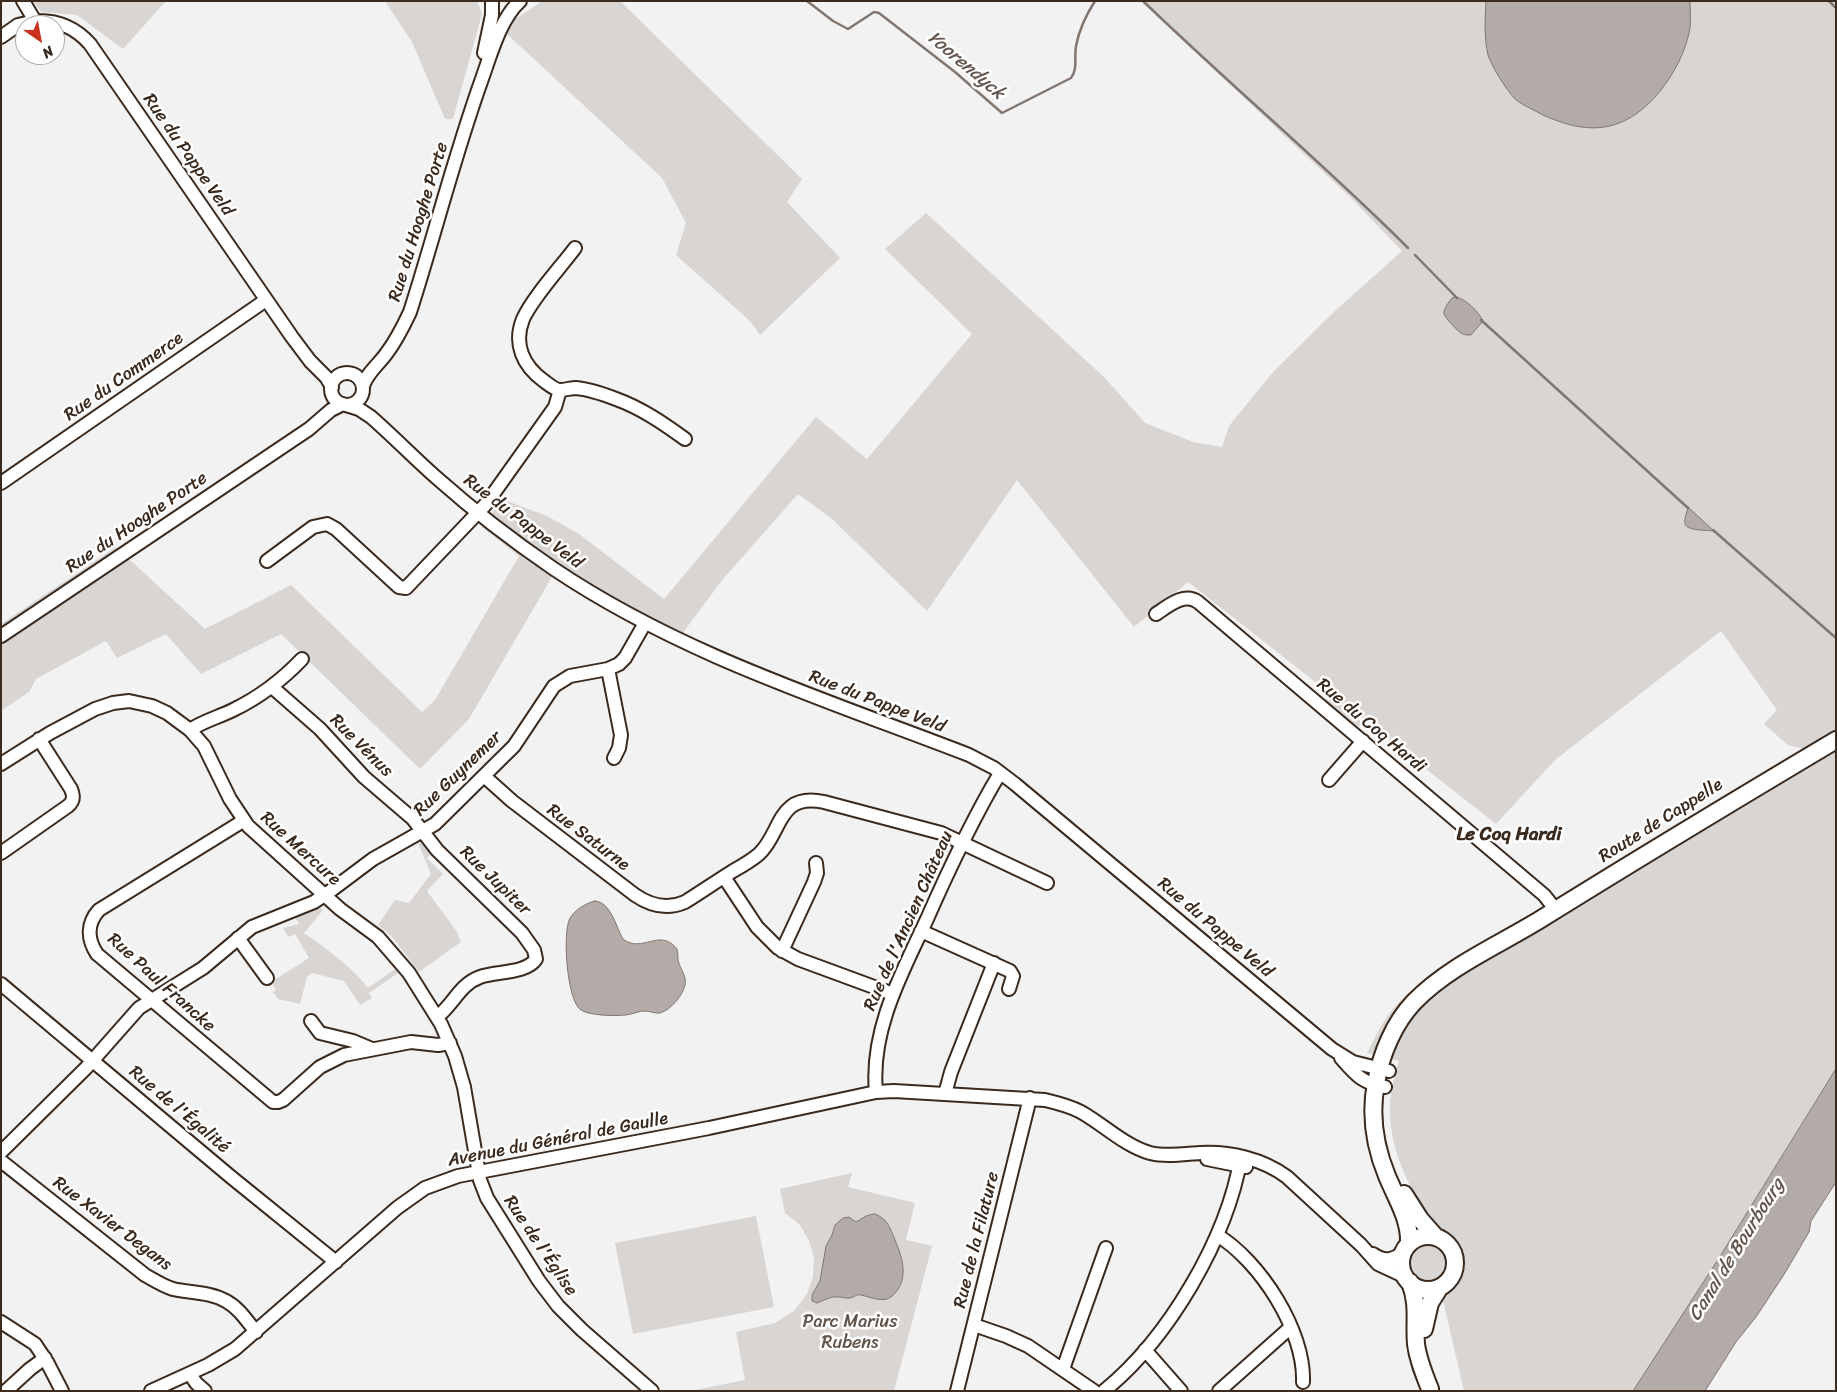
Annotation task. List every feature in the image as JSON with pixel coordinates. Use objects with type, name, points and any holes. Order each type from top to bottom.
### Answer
[{"type":"main road","name":"Route de Cappelle","points":[[1380,1086],[1384,1070],[1398,1045],[1409,1015],[1426,1002],[1441,986],[1509,939],[1734,800],[1836,740]]},
{"type":"main road","points":[[1380,1086],[1384,1128],[1393,1167],[1412,1207],[1435,1236]]},
{"type":"main road","points":[[1380,1086],[1374,1117],[1377,1146],[1406,1221],[1406,1248],[1402,1266],[1417,1307],[1416,1334],[1418,1353],[1430,1390]]},
{"type":"main road","points":[[1406,1248],[1421,1236],[1435,1236],[1450,1246],[1456,1260],[1453,1275],[1440,1287],[1428,1307],[1423,1335],[1424,1361],[1430,1390]]},
{"type":"main road","points":[[1408,1280],[1416,1287],[1425,1290],[1440,1287]]},
{"type":"street","points":[[23,1],[31,15]]},
{"type":"street","name":"Rue du Hooghe Porte","points":[[472,106],[492,20],[492,1]]},
{"type":"street","name":"Rue du Hooghe Porte","points":[[363,390],[370,372],[392,345],[410,312],[472,106],[496,40],[509,15],[520,1]]},
{"type":"street","name":"Rue du Pappe Veld","points":[[65,25],[80,34],[90,44],[266,300],[307,356],[326,377],[332,388]]},
{"type":"street","points":[[1,37],[15,27]]},
{"type":"street","points":[[575,248],[527,312],[519,335],[521,353],[528,367],[546,383],[560,390],[580,389],[603,394],[624,402],[651,415],[685,439]]},
{"type":"street","name":"Rue du Commerce","points":[[1,483],[266,300]]},
{"type":"street","name":"Rue du Hooghe Porte","points":[[348,373],[369,365],[392,345]]},
{"type":"street","name":"Rue du Pappe Veld","points":[[307,356],[326,368],[348,373]]},
{"type":"street","points":[[348,373],[359,378],[363,390],[356,402],[345,404],[335,399],[332,388],[335,379],[348,373]]},
{"type":"street","name":"Rue du Hooghe Porte","points":[[292,439],[321,410],[332,388]]},
{"type":"street","name":"Rue du Pappe Veld","points":[[363,390],[368,406],[384,428]]},
{"type":"street","points":[[268,561],[313,527],[327,524],[336,529],[399,587],[404,588],[408,586],[490,499],[555,407],[560,390]]},
{"type":"street","name":"Rue du Pappe Veld","points":[[345,404],[365,413],[384,428],[429,471],[478,513],[562,574],[644,623],[735,666],[970,755],[1000,773],[1332,1049],[1359,1078],[1380,1086]]},
{"type":"street","name":"Rue du Hooghe Porte","points":[[1,636],[309,429],[331,410],[345,404]]},
{"type":"street","name":"Rue du Coq Hardi","points":[[1156,614],[1181,599],[1192,598],[1544,895],[1556,910]]},
{"type":"street","name":"Rue Guynemer","points":[[1,1152],[93,1060],[136,1012],[151,1000],[208,964],[238,938],[263,921],[296,910],[325,895],[373,859],[439,821],[514,746],[556,684],[573,675],[616,666],[623,661],[644,623]]},
{"type":"street","points":[[190,730],[234,710],[272,687],[302,659]]},
{"type":"street","points":[[608,669],[622,735],[620,748],[614,758]]},
{"type":"street","name":"Rue Vénus","points":[[272,687],[320,729],[364,777],[414,819],[423,831]]},
{"type":"street","name":"Rue Mercure","points":[[1,764],[39,739],[95,709],[124,701],[157,708],[178,720],[190,730],[204,746],[243,821],[325,895],[383,942],[409,974],[437,1017],[450,1043],[464,1087],[478,1172]]},
{"type":"street","points":[[1,853],[68,806],[72,801],[71,789],[39,739]]},
{"type":"street","points":[[1329,780],[1363,741]]},
{"type":"street","name":"Rue de l'Ancien Château","points":[[876,1092],[875,1066],[879,1036],[893,994],[962,843],[1000,773]]},
{"type":"street","name":"Rue Saturne","points":[[484,776],[518,806],[640,898],[659,906],[680,904],[724,877]]},
{"type":"street","points":[[893,994],[803,961],[782,951],[770,942],[757,927],[724,877],[760,854],[783,814],[792,806],[807,801],[824,802],[936,831],[1047,883]]},
{"type":"street","name":"Rue Paul Francke","points":[[243,821],[108,903],[96,913],[91,921],[89,936],[97,954],[273,1102],[283,1100],[329,1061],[350,1053],[372,1049]]},
{"type":"street","name":"Rue Jupiter","points":[[423,831],[438,850],[522,933],[534,950],[536,959],[532,964],[524,968],[472,980],[462,989],[445,1011],[437,1017]]},
{"type":"street","points":[[782,951],[814,882],[817,873],[816,863]]},
{"type":"street","points":[[921,931],[1010,971],[1013,974],[1008,989]]},
{"type":"street","points":[[238,938],[267,978]]},
{"type":"street","points":[[945,1094],[951,1072],[994,964]]},
{"type":"street","name":"Rue de l'Égalité","points":[[1,984],[231,1177],[336,1262]]},
{"type":"street","points":[[311,1021],[320,1032],[353,1041],[372,1049],[411,1042],[438,1045],[450,1043]]},
{"type":"street","name":"Rue du Pappe Veld","points":[[1332,1049],[1353,1062],[1384,1070]]},
{"type":"street","name":"Avenue du Général de Gaulle","points":[[151,1391],[190,1374],[229,1353],[256,1332],[392,1212],[420,1191],[444,1180],[876,1092],[894,1091],[1030,1098],[1052,1102],[1075,1109],[1144,1151],[1240,1161],[1278,1171],[1361,1245]]},
{"type":"street","name":"Rue de la Filature","points":[[957,1391],[1030,1098]]},
{"type":"street","name":"Rue Xavier Degans","points":[[1,1161],[145,1275],[172,1289],[206,1294],[224,1300],[237,1309],[256,1332]]},
{"type":"street","points":[[1104,1391],[1145,1350],[1183,1297],[1217,1235],[1236,1183],[1240,1161]]},
{"type":"street","name":"Rue de l'Église","points":[[478,1172],[487,1198],[548,1293],[576,1325],[652,1391]]},
{"type":"street","points":[[1217,1235],[1240,1253],[1260,1275],[1280,1305],[1291,1327],[1302,1360],[1303,1382]]},
{"type":"street","points":[[1361,1245],[1376,1257],[1386,1260],[1395,1258],[1406,1248]]},
{"type":"street","points":[[1361,1245],[1378,1264],[1408,1280]]},
{"type":"street","points":[[1063,1369],[1106,1248]]},
{"type":"street","points":[[1,1322],[32,1341],[45,1358],[62,1391]]},
{"type":"street","points":[[974,1325],[1021,1342],[1094,1391]]},
{"type":"street","points":[[1219,1391],[1291,1327]]},
{"type":"street","points":[[1145,1350],[1181,1391]]},
{"type":"street","points":[[6,1391],[45,1358]]},
{"type":"street","points":[[190,1374],[205,1391]]},
{"type":"green space","points":[[33,1],[166,1],[123,49],[77,15],[41,12]]},
{"type":"green space","points":[[385,1],[477,1],[482,14],[453,119],[445,119],[412,42]]},
{"type":"green space","points":[[543,1],[622,1],[802,179],[787,202],[840,258],[760,335],[750,321],[676,255],[686,223],[662,178],[507,34],[515,19]]},
{"type":"green space","points":[[1141,1],[1836,1],[1836,1069],[1719,1258],[1633,1391],[1464,1391],[1442,1296],[1460,1276],[1463,1264],[1461,1251],[1453,1239],[1430,1221],[1402,1169],[1394,1144],[1390,1119],[1392,1089],[1399,1061],[1367,1053],[1390,1013],[1410,992],[1485,940],[1500,952],[1811,764],[1801,748],[1788,745],[1764,724],[1777,710],[1721,631],[1555,760],[1496,824],[1188,582],[1134,627],[1017,480],[927,611],[831,518],[798,494],[723,579],[682,634],[599,591],[559,565],[469,719],[420,769],[281,634],[201,674],[166,634],[117,658],[106,641],[36,679],[29,692],[1,711],[1,624],[116,547],[205,629],[291,585],[422,712],[435,700],[519,556],[482,527],[502,499],[547,516],[579,534],[664,599],[816,417],[867,459],[972,334],[885,249],[926,213],[1105,378],[1145,423],[1193,442],[1222,447],[1229,426],[1274,371],[1336,310],[1402,251],[1352,199]]},
{"type":"green space","points":[[1329,695],[1362,722],[1356,730],[1323,703]]},
{"type":"green space","points":[[418,843],[425,844],[432,853],[427,858],[443,874],[427,891],[457,932],[461,942],[419,972],[392,937],[378,925],[395,900],[409,903],[431,874]]},
{"type":"green space","points":[[319,908],[323,910],[304,933],[346,965],[368,988],[395,969],[398,973],[369,993],[372,998],[360,1005],[344,981],[312,973],[307,977],[300,1004],[278,999],[273,992],[276,990],[271,982],[309,958],[295,934],[288,937],[283,928],[299,924],[295,917]]},
{"type":"green space","name":"Parc Marius Rubens","points":[[852,1173],[848,1187],[915,1203],[906,1240],[932,1246],[894,1391],[690,1391],[745,1380],[736,1332],[775,1323],[794,1311],[807,1294],[813,1277],[814,1257],[809,1241],[800,1225],[785,1213],[780,1189]]},
{"type":"green space","points":[[756,1216],[774,1307],[633,1334],[615,1243]]},
{"type":"green space","points":[[1433,1242],[1440,1245],[1446,1251],[1449,1262],[1448,1270],[1440,1279],[1433,1282],[1425,1282],[1418,1279],[1410,1270],[1409,1258],[1412,1251],[1421,1243]]},
{"type":"water","points":[[1486,1],[1690,1],[1690,28],[1686,45],[1675,69],[1661,90],[1648,104],[1635,115],[1621,122],[1592,128],[1560,122],[1543,115],[1516,100],[1508,91],[1488,55],[1485,35]]},
{"type":"water","points":[[1456,297],[1472,306],[1483,321],[1471,335],[1461,333],[1452,325],[1444,313],[1452,298]]},
{"type":"water","points":[[1688,507],[1714,531],[1692,529],[1686,526],[1685,520]]},
{"type":"water","points":[[595,901],[601,902],[609,910],[623,939],[637,944],[664,940],[671,943],[677,949],[685,985],[679,997],[668,1009],[658,1013],[640,1011],[626,1015],[603,1015],[585,1012],[576,1004],[572,994],[567,966],[566,937],[568,926],[570,918],[575,912],[584,905]]},
{"type":"water","name":"Canal de Bourbourg","points":[[1836,1069],[1836,1182],[1811,1221],[1809,1232],[1785,1273],[1756,1317],[1736,1342],[1705,1391],[1633,1391],[1719,1258]]},
{"type":"water","points":[[875,1214],[883,1218],[888,1224],[902,1262],[903,1277],[897,1291],[891,1297],[884,1300],[859,1295],[848,1298],[833,1297],[817,1303],[812,1301],[812,1295],[820,1281],[826,1246],[835,1225],[843,1218],[849,1217],[856,1222],[866,1216]]},
{"type":"waterway","name":"Yoorendyck","points":[[807,1],[833,21],[848,29],[874,12],[879,13],[955,72],[1002,113],[1071,78],[1075,67],[1076,46],[1079,34],[1095,1]]},
{"type":"waterway","points":[[1143,1],[1343,185],[1408,248]]},
{"type":"waterway","name":"Yoorendyck","points":[[1829,1],[1836,8]]},
{"type":"waterway","points":[[1415,255],[1457,298]]},
{"type":"waterway","points":[[1481,320],[1688,508]]},
{"type":"waterway","points":[[1713,530],[1836,638]]},
{"type":"district","name":"Le Coq Hardi","points":[[1509,835]]}]
